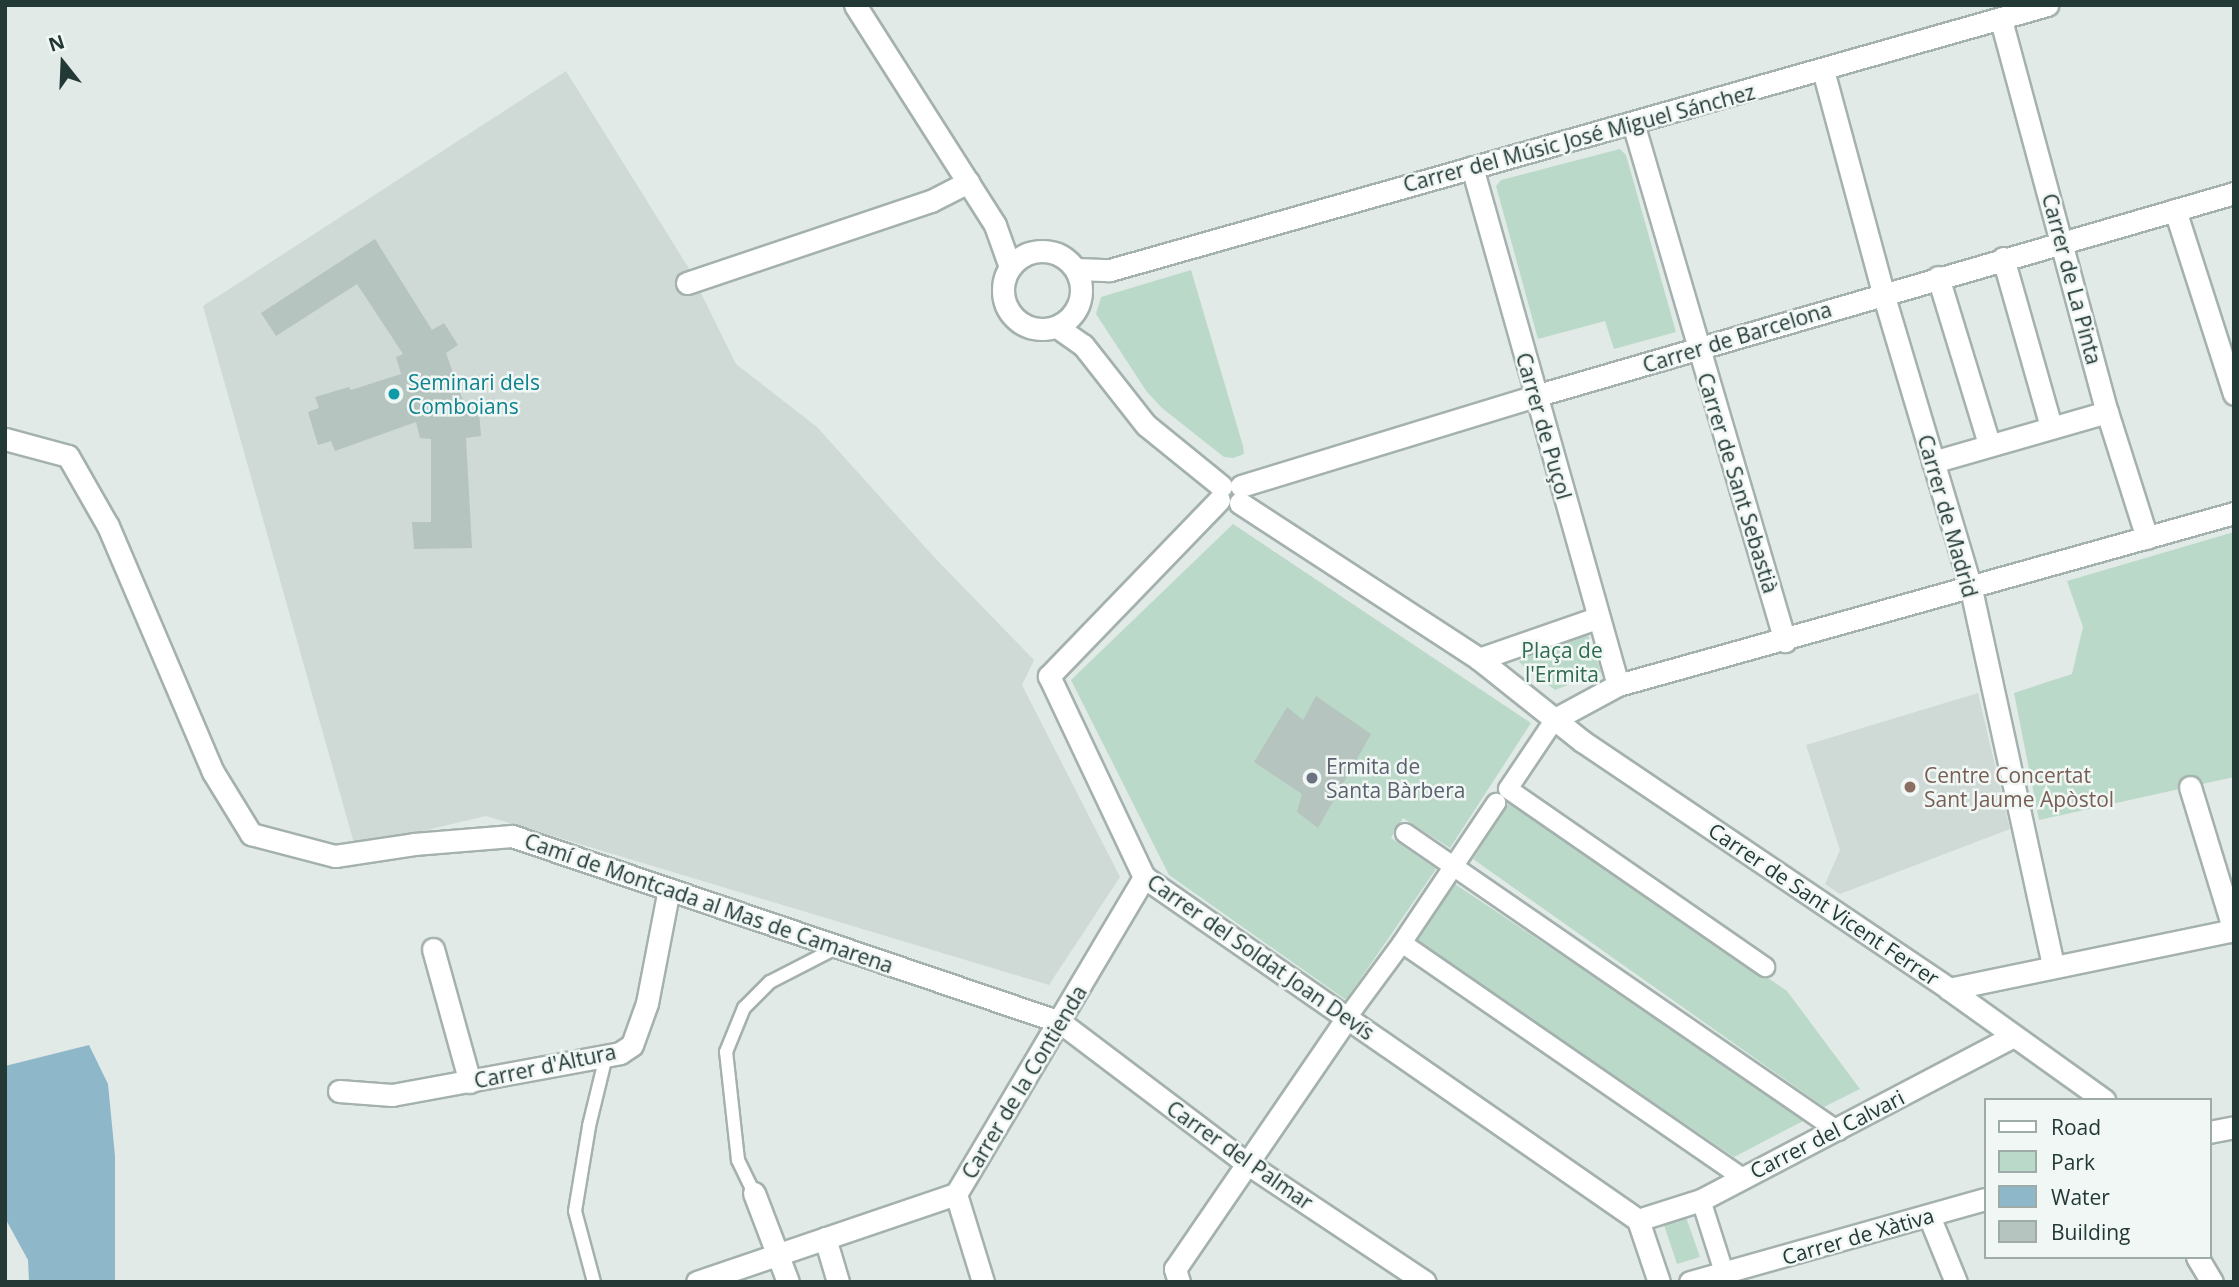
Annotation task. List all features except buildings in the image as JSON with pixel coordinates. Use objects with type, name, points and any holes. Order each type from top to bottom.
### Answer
[{"type":"street","points":[[855,5],[995,225],[1010,267],[1003,291],[1011,314],[1032,328],[1057,327],[1083,345]]},
{"type":"street","name":"Carrer del Músic José Miguel Sánchez","points":[[1076,269],[1110,270],[2047,5]]},
{"type":"street","name":"Carrer de La Pinta","points":[[2001,20],[2107,412],[2147,538]]},
{"type":"street","name":"Carrer de Madrid","points":[[1823,70],[1883,293],[1971,589],[2053,966]]},
{"type":"street","name":"Carrer de Sant Sebastià","points":[[1633,123],[1786,641]]},
{"type":"street","name":"Carrer de Puçol","points":[[1472,167],[1618,685]]},
{"type":"street","points":[[687,284],[931,201],[968,182]]},
{"type":"street","name":"Carrer de Barcelona","points":[[1230,494],[1535,396],[2062,240],[2234,193]]},
{"type":"street","points":[[2175,210],[2233,388]]},
{"type":"street","points":[[995,225],[1020,243],[1056,253],[1076,269],[1082,291],[1075,312],[1057,327]]},
{"type":"street","points":[[1010,267],[1030,252],[1043,251]]},
{"type":"street","points":[[2003,258],[2051,427]]},
{"type":"street","name":"Carrer del Músic José Miguel Sánchez","points":[[1082,291],[1110,270]]},
{"type":"street","points":[[1938,277],[1989,444]]},
{"type":"street","points":[[1075,312],[1083,345]]},
{"type":"street","name":"Carrer de Sant Vicent Ferrer","points":[[1083,345],[1146,425],[1230,494],[1479,659],[1582,741],[1949,989],[2097,1097]]},
{"type":"street","points":[[1933,462],[2107,412]]},
{"type":"street","name":"Camí de Montcada al Mas de Camarena","points":[[5,439],[68,456],[108,526],[213,772],[251,834],[335,856],[414,844],[512,836],[1060,1022]]},
{"type":"street","name":"Carrer del Soldat Joan Devís","points":[[1230,494],[1049,676],[1144,877],[1638,1220]]},
{"type":"street","points":[[1765,967],[1508,789],[1555,719],[1618,685],[1786,641],[2234,513]]},
{"type":"street","points":[[1479,659],[1597,618]]},
{"type":"street","points":[[1949,989],[2234,930],[2190,787]]},
{"type":"street","points":[[1179,1282],[1175,1269],[1245,1162],[1402,943],[1496,803]]},
{"type":"street","points":[[1405,833],[1838,1130]]},
{"type":"street","name":"Carrer de la Contienda","points":[[697,1282],[956,1194],[1144,877]]},
{"type":"street","name":"Carrer d'Altura","points":[[339,1091],[393,1095],[620,1053],[632,1045],[648,1003],[669,889]]},
{"type":"street","points":[[1402,943],[1741,1177]]},
{"type":"street","points":[[433,948],[470,1082]]},
{"type":"street","name":"Carrer del Palmar","points":[[1060,1022],[1245,1162],[1425,1282]]},
{"type":"street","name":"Carrer del Calvari","points":[[1638,1220],[1701,1200],[2012,1037]]},
{"type":"street","points":[[2211,1132],[2234,1126]]},
{"type":"street","points":[[754,1194],[788,1282]]},
{"type":"street","points":[[956,1194],[983,1282]]},
{"type":"street","points":[[1701,1200],[1726,1277]]},
{"type":"street","name":"Carrer de Xàtiva","points":[[1690,1282],[1726,1277],[1983,1200]]},
{"type":"street","points":[[1929,1216],[1956,1282]]},
{"type":"street","points":[[1638,1220],[1659,1282]]},
{"type":"street","points":[[825,1238],[838,1282]]},
{"type":"street","points":[[2198,1259],[2212,1282]]},
{"type":"lane","points":[[754,1194],[738,1160],[726,1052],[744,1008],[769,982],[839,947]]},
{"type":"lane","points":[[594,1282],[575,1211],[589,1126],[606,1056]]},
{"type":"shaded area","points":[[566,71],[688,267],[736,364],[817,427],[934,557],[1034,660],[1022,685],[1120,877],[1049,985],[486,816],[355,847],[203,306]]},
{"type":"shaded area","name":"Centre Concertat Sant Jaume Apòstol","points":[[1978,693],[2010,829],[1840,894],[1825,884],[1840,850],[1806,745]]},
{"type":"green space","points":[[1620,149],[1626,155],[1676,332],[1614,349],[1605,321],[1538,339],[1496,186],[1501,180]]},
{"type":"green space","points":[[1191,270],[1243,446],[1244,454],[1233,458],[1224,457],[1162,408],[1147,392],[1096,314],[1101,297]]},
{"type":"green space","points":[[1233,524],[1531,723],[1450,848],[1403,818],[1391,838],[1436,869],[1346,1000],[1169,875],[1071,680]]},
{"type":"green space","points":[[2234,532],[2234,777],[2039,820],[2014,693],[2072,674],[2083,627],[2067,581]]},
{"type":"green space","name":"Plaça de l'Ermita","points":[[1586,629],[1601,672],[1555,690],[1519,662],[1529,649]]},
{"type":"green space","points":[[1511,800],[1787,991],[1860,1089],[1824,1107],[1473,859]]},
{"type":"green space","points":[[1452,882],[1807,1119],[1734,1157],[1413,940]]},
{"type":"green space","points":[[1686,1217],[1700,1257],[1677,1264],[1664,1225]]},
{"type":"water","points":[[89,1045],[108,1084],[115,1156],[115,1282],[29,1282],[28,1260],[5,1218],[5,1066]]},
{"type":"place","name":"Seminari dels Comboians","points":[[394,394]]},
{"type":"place","name":"Ermita de Santa Bàrbera","points":[[1312,778]]},
{"type":"place","name":"Centre Concertat Sant Jaume Apòstol","points":[[1910,787]]}]
